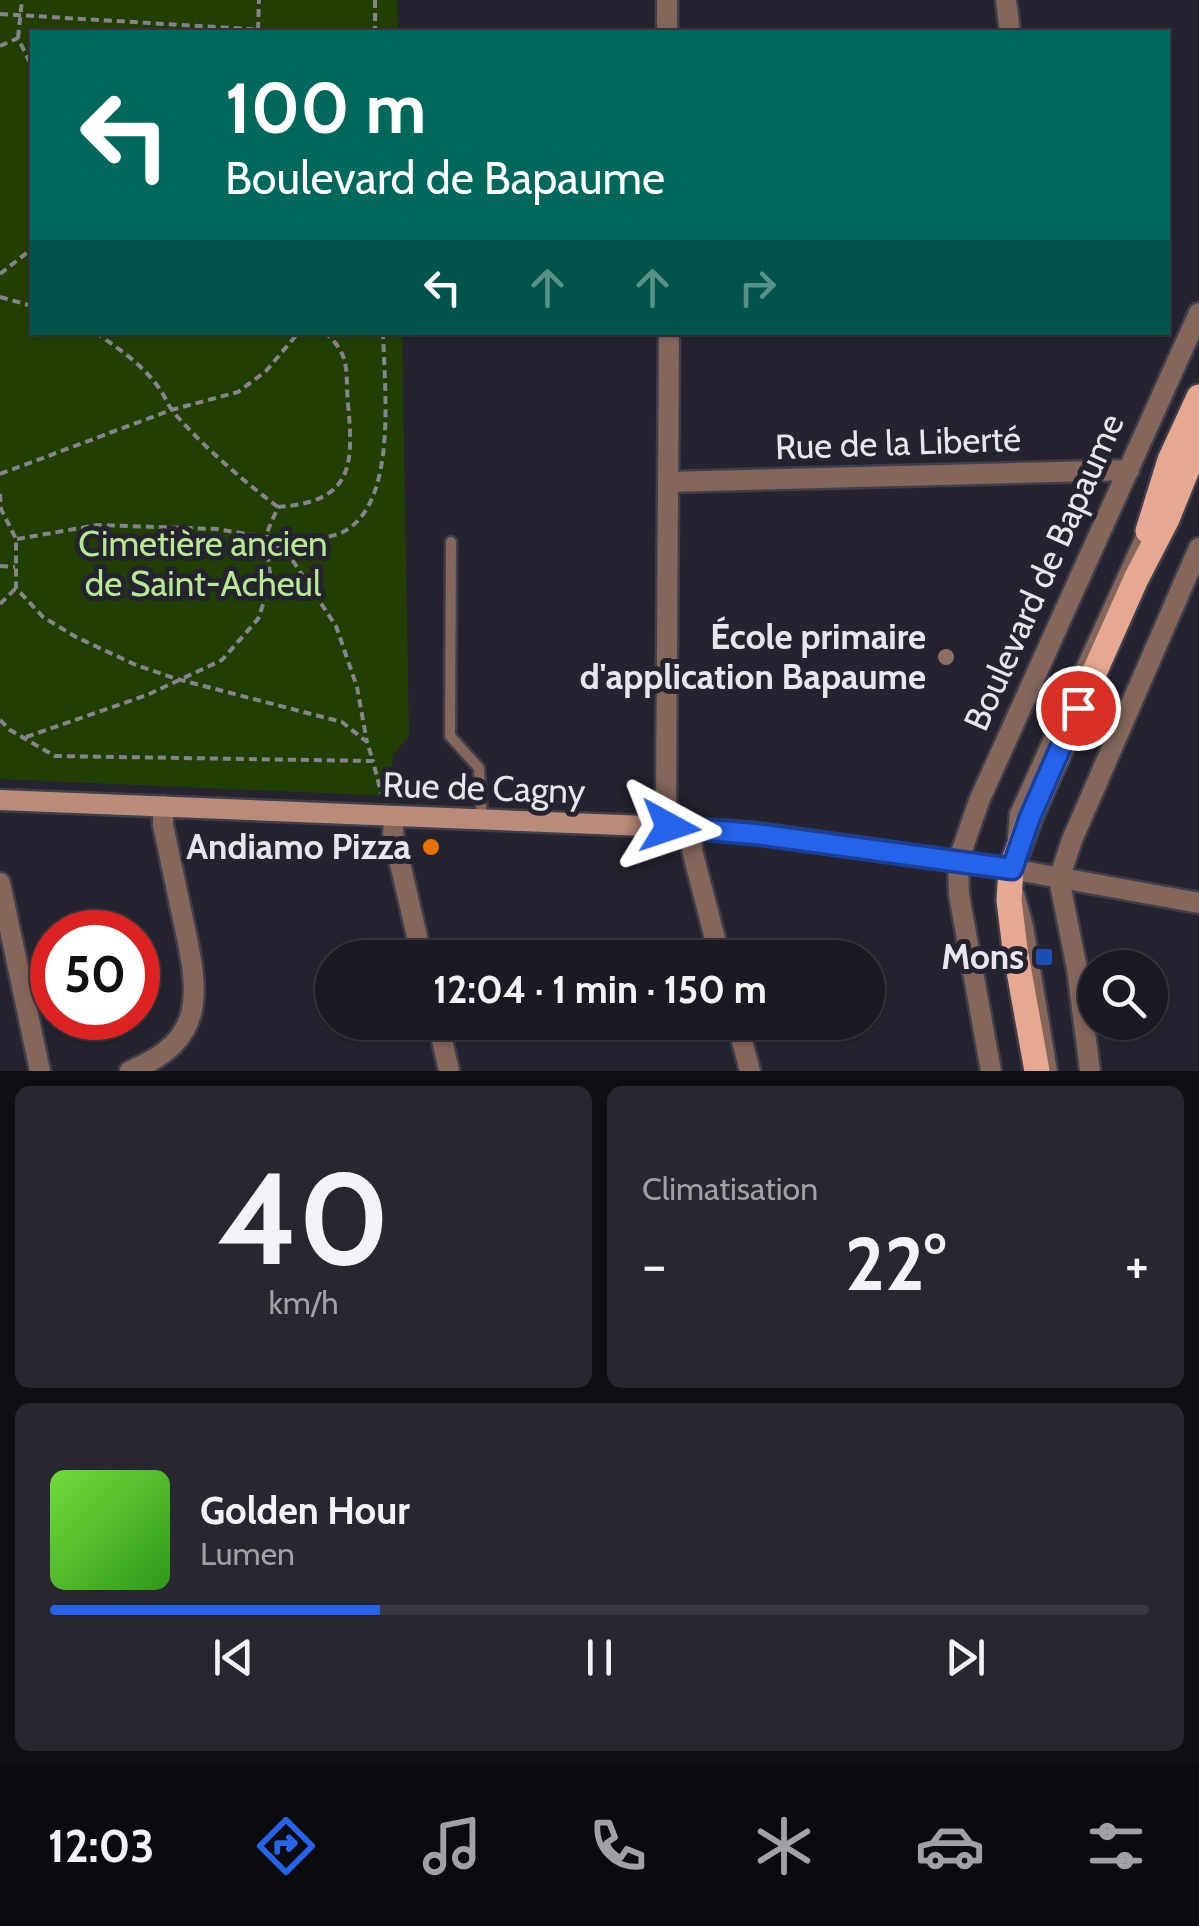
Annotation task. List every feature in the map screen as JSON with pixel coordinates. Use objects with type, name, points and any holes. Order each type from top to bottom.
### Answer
[{"type":"main road","name":"Boulevard de Bapaume","points":[[1136,579],[1170,460],[1199,397]]},
{"type":"main road","name":"Boulevard de Bapaume","points":[[1037,1071],[1012,928],[1012,869],[1030,817],[1136,579],[1168,519],[1199,440]]},
{"type":"main road","name":"Rue de Cagny","points":[[0,800],[681,828],[755,834],[1012,869]]},
{"type":"street","points":[[668,0],[668,30]]},
{"type":"street","points":[[1006,0],[1010,30]]},
{"type":"street","points":[[1170,328],[1196,322]]},
{"type":"street","name":"Boulevard de Bapaume","points":[[958,862],[979,802],[1196,322]]},
{"type":"street","points":[[669,335],[666,806],[692,850],[715,940]]},
{"type":"street","name":"Rue de la Liberté","points":[[668,482],[1129,470]]},
{"type":"street","points":[[1090,1071],[1077,969],[1059,879],[1072,840],[1199,548]]},
{"type":"street","points":[[130,1071],[165,1052],[182,1036],[196,982],[163,825],[163,806]]},
{"type":"street","points":[[390,818],[418,940]]},
{"type":"street","points":[[958,862],[958,894],[991,1071]]},
{"type":"street","name":"Rue de Cagny","points":[[1012,869],[1199,903]]},
{"type":"street","points":[[0,883],[40,1071]]},
{"type":"street","points":[[442,1040],[449,1071]]},
{"type":"street","points":[[742,1040],[750,1071]]},
{"type":"lane","points":[[1052,1071],[1028,926],[1012,869],[1015,812],[1152,513]]},
{"type":"lane","points":[[451,542],[450,736],[479,768],[482,821]]},
{"type":"path","points":[[22,0],[18,38],[30,62]]},
{"type":"path","points":[[0,14],[258,30],[259,0]]},
{"type":"path","points":[[375,0],[375,30]]},
{"type":"path","points":[[172,24],[176,30]]},
{"type":"path","points":[[159,25],[159,30]]},
{"type":"path","points":[[0,46],[18,38]]},
{"type":"path","points":[[0,274],[30,248]]},
{"type":"path","points":[[0,296],[30,305]]},
{"type":"path","points":[[99,335],[137,362],[160,389],[171,410],[240,478],[278,508],[305,506],[334,491],[351,466],[347,357],[327,335]]},
{"type":"path","points":[[0,474],[171,410],[238,392],[266,371],[296,335]]},
{"type":"path","points":[[16,540],[98,525],[216,529],[265,537],[342,532],[366,513],[379,479],[386,428],[383,335]]},
{"type":"path","points":[[0,494],[1,508],[16,540],[16,588],[43,617],[76,638],[136,665],[342,722],[367,742]]},
{"type":"path","points":[[26,737],[147,695],[222,660],[258,619],[271,581],[265,537],[278,508]]},
{"type":"path","points":[[265,537],[291,558],[336,626],[357,687],[367,742],[390,818]]},
{"type":"path","points":[[0,566],[15,567]]},
{"type":"path","points":[[0,604],[16,588]]},
{"type":"path","points":[[0,720],[55,756],[373,762]]},
{"type":"green space","name":"Cimetière ancien de Saint-Acheul","points":[[0,0],[397,0],[398,30],[30,30],[30,335],[402,335],[409,736],[393,755],[390,796],[0,779]]},
{"type":"place","name":"École primaire d'application Bapaume","points":[[946,657]]},
{"type":"place","name":"Andiamo Pizza","points":[[431,847]]},
{"type":"place","name":"Mons","points":[[1044,957]]},
{"type":"route","points":[[670,827],[755,834],[1012,869],[1030,817],[1078,708]]}]
